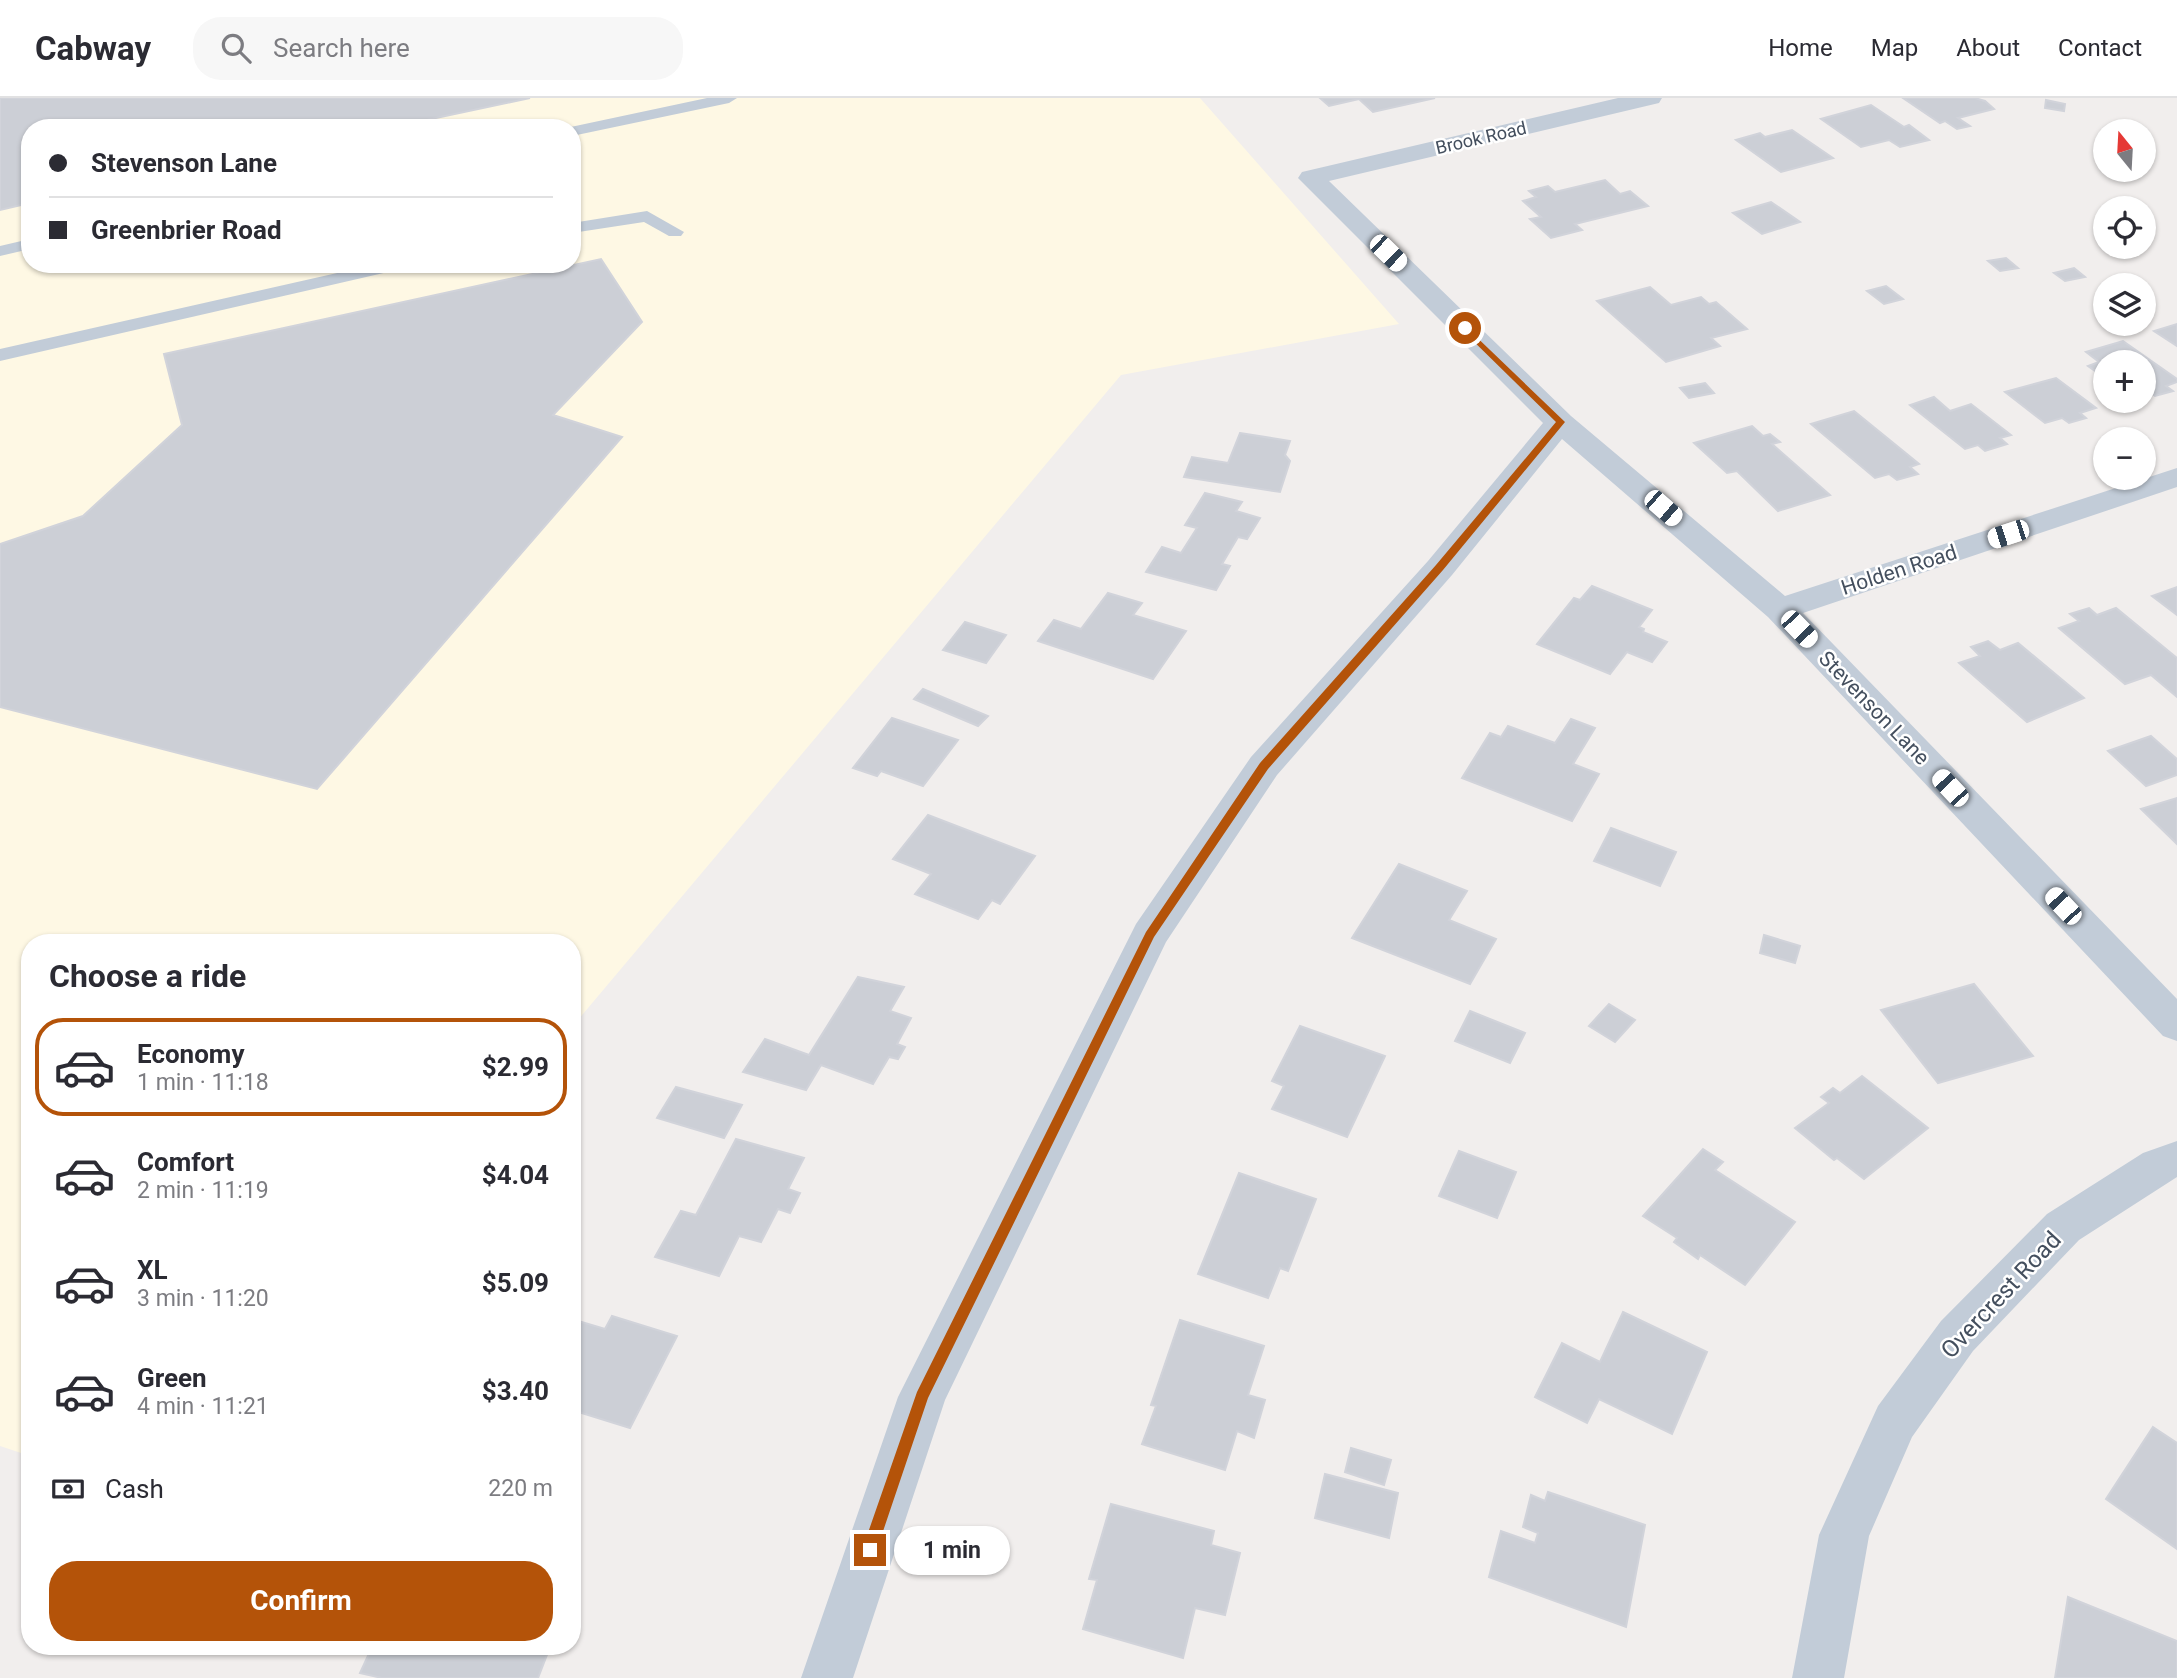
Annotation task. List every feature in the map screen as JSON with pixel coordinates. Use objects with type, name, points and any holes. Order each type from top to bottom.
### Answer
[{"type":"street","name":"Brook Road","points":[[1311,178],[1650,98]]},
{"type":"street","name":"Stevenson Lane","points":[[1311,178],[1560,422],[1780,609],[2177,1026]]},
{"type":"street","points":[[827,1678],[922,1397],[1150,935],[1264,766],[1440,568],[1560,422]]},
{"type":"street","name":"Holden Road","points":[[1780,609],[2177,477]]},
{"type":"street","name":"Overcrest Road","points":[[1818,1678],[1844,1535],[1895,1422],[1957,1336],[2063,1227],[2158,1166],[2177,1159]]},
{"type":"lane","points":[[581,129],[729,98]]},
{"type":"lane","points":[[581,227],[647,216],[675,232]]},
{"type":"lane","points":[[0,251],[21,246]]},
{"type":"lane","points":[[0,355],[361,273]]},
{"type":"shaded area","points":[[0,98],[1200,98],[1399,324],[1121,375],[581,1016],[581,934],[21,934],[21,1453],[0,1446]]},
{"type":"building","points":[[0,98],[530,98],[431,119],[21,119],[21,205],[0,210]]},
{"type":"building","points":[[1320,98],[1435,98],[1373,112],[1359,99],[1329,106]]},
{"type":"building","points":[[1903,98],[1975,98],[1985,101],[1994,109],[1958,118],[1970,126],[1957,129],[1945,121],[1940,123]]},
{"type":"building","points":[[2046,100],[2065,104],[2064,111],[2045,108]]},
{"type":"building","points":[[1871,105],[1904,127],[1909,125],[1929,140],[1900,147],[1889,140],[1861,147],[1821,119]]},
{"type":"building","points":[[1792,130],[1833,158],[1781,172],[1736,140],[1760,133],[1765,137]]},
{"type":"building","points":[[1605,180],[1620,194],[1630,191],[1648,206],[1575,224],[1582,230],[1551,238],[1530,219],[1541,217],[1523,201],[1536,197],[1529,191],[1548,186],[1555,192]]},
{"type":"building","points":[[1771,202],[1800,222],[1762,234],[1733,213]]},
{"type":"building","points":[[2006,258],[2018,268],[2000,271],[1988,261]]},
{"type":"building","points":[[601,259],[642,322],[553,415],[622,437],[317,789],[0,707],[0,544],[83,516],[182,425],[164,354],[537,273],[581,273],[581,263]]},
{"type":"building","points":[[2074,268],[2085,277],[2065,281],[2054,273]]},
{"type":"building","points":[[1886,286],[1903,299],[1884,304],[1867,291]]},
{"type":"building","points":[[1650,287],[1671,305],[1701,297],[1709,304],[1716,302],[1747,329],[1711,338],[1720,346],[1666,362],[1597,301]]},
{"type":"building","points":[[2177,324],[2177,346],[2156,332]]},
{"type":"building","points":[[2123,341],[2136,350],[2093,350],[2093,357],[2086,352]]},
{"type":"building","points":[[2156,364],[2177,379],[2177,382],[2166,386],[2173,391],[2156,396]]},
{"type":"building","points":[[2056,378],[2093,406],[2093,409],[2080,413],[2086,418],[2069,423],[2062,418],[2045,423],[2005,392]]},
{"type":"building","points":[[1705,383],[1714,393],[1689,398],[1680,388]]},
{"type":"building","points":[[1934,397],[1950,411],[1971,404],[2011,435],[2000,438],[2007,444],[1985,451],[1978,445],[1965,449],[1910,405]]},
{"type":"building","points":[[1854,411],[1919,464],[1910,467],[1918,474],[1897,480],[1889,474],[1875,478],[1811,424]]},
{"type":"building","points":[[1752,426],[1763,436],[1770,434],[1780,442],[1772,444],[1830,495],[1778,511],[1737,471],[1727,473],[1694,443]]},
{"type":"building","points":[[1240,433],[1290,441],[1285,455],[1290,461],[1280,492],[1184,477],[1192,457],[1228,463]]},
{"type":"building","points":[[1205,493],[1242,502],[1236,511],[1260,518],[1247,539],[1238,537],[1222,564],[1230,566],[1216,590],[1146,572],[1162,547],[1181,553],[1197,528],[1185,525]]},
{"type":"building","points":[[1592,586],[1652,610],[1639,627],[1644,629],[1643,632],[1667,642],[1652,662],[1627,652],[1610,674],[1537,644],[1574,598],[1580,600]]},
{"type":"building","points":[[2177,587],[2177,615],[2152,596]]},
{"type":"building","points":[[1108,593],[1142,603],[1133,615],[1186,631],[1153,679],[1038,641],[1054,620],[1081,629]]},
{"type":"building","points":[[2089,608],[2097,615],[2116,608],[2177,658],[2177,697],[2151,675],[2125,684],[2059,628],[2079,621],[2070,614]]},
{"type":"building","points":[[965,622],[1006,635],[986,663],[943,650]]},
{"type":"building","points":[[1988,641],[2000,650],[2018,643],[2084,698],[2027,722],[1959,663],[1980,656],[1971,647]]},
{"type":"building","points":[[923,689],[988,716],[978,726],[914,699]]},
{"type":"building","points":[[892,718],[958,740],[923,786],[881,771],[877,776],[853,768]]},
{"type":"building","points":[[1571,719],[1595,728],[1573,764],[1599,774],[1572,821],[1462,778],[1490,733],[1501,737],[1508,726],[1555,743]]},
{"type":"building","points":[[2151,736],[2177,759],[2177,775],[2146,786],[2108,751]]},
{"type":"building","points":[[2177,798],[2177,844],[2141,809]]},
{"type":"building","points":[[928,815],[1035,856],[1000,904],[992,900],[978,919],[915,894],[931,874],[893,859]]},
{"type":"building","points":[[1611,828],[1676,852],[1660,886],[1594,861]]},
{"type":"building","points":[[1399,864],[1467,891],[1449,920],[1496,939],[1470,984],[1352,938]]},
{"type":"building","points":[[1764,935],[1800,946],[1795,963],[1760,953]]},
{"type":"building","points":[[858,977],[904,987],[890,1011],[911,1018],[897,1044],[905,1047],[898,1059],[889,1057],[873,1084],[821,1065],[806,1090],[743,1072],[765,1039],[809,1055]]},
{"type":"building","points":[[1974,984],[2033,1056],[1938,1083],[1881,1010]]},
{"type":"building","points":[[1609,1004],[1635,1020],[1615,1042],[1589,1026]]},
{"type":"building","points":[[1470,1011],[1525,1033],[1510,1063],[1455,1041]]},
{"type":"building","points":[[1300,1026],[1385,1056],[1347,1137],[1272,1109],[1284,1086],[1272,1081]]},
{"type":"building","points":[[1862,1076],[1928,1128],[1864,1179],[1837,1158],[1834,1160],[1795,1128],[1829,1103],[1821,1097],[1833,1088],[1840,1093]]},
{"type":"building","points":[[676,1087],[742,1105],[724,1138],[657,1118]]},
{"type":"building","points":[[736,1139],[804,1158],[788,1189],[800,1193],[790,1213],[778,1209],[761,1242],[739,1236],[719,1276],[655,1257],[681,1211],[696,1215]]},
{"type":"building","points":[[1703,1149],[1723,1162],[1715,1170],[1795,1222],[1745,1285],[1700,1255],[1698,1259],[1674,1242],[1677,1238],[1643,1216]]},
{"type":"building","points":[[1459,1151],[1516,1172],[1497,1218],[1439,1196]]},
{"type":"building","points":[[1239,1173],[1316,1199],[1288,1271],[1280,1268],[1268,1298],[1198,1274]]},
{"type":"building","points":[[1623,1312],[1707,1352],[1672,1434],[1599,1399],[1587,1423],[1535,1397],[1562,1343],[1600,1362]]},
{"type":"building","points":[[612,1316],[677,1336],[630,1428],[581,1413],[581,1322],[605,1329]]},
{"type":"building","points":[[1180,1320],[1264,1346],[1248,1395],[1265,1400],[1254,1438],[1237,1431],[1225,1470],[1142,1444],[1156,1406],[1151,1405]]},
{"type":"building","points":[[2153,1427],[2177,1443],[2177,1549],[2106,1499]]},
{"type":"building","points":[[1351,1448],[1391,1460],[1384,1485],[1345,1472]]},
{"type":"building","points":[[1325,1474],[1398,1493],[1389,1538],[1315,1518]]},
{"type":"building","points":[[1548,1492],[1645,1525],[1626,1627],[1489,1577],[1501,1531],[1535,1543],[1538,1533],[1523,1527],[1531,1495],[1545,1501]]},
{"type":"building","points":[[1111,1504],[1214,1531],[1211,1545],[1240,1553],[1225,1615],[1195,1608],[1183,1658],[1083,1629],[1097,1580],[1089,1579]]},
{"type":"building","points":[[2068,1597],[2177,1641],[2177,1678],[2055,1678]]},
{"type":"building","points":[[368,1655],[547,1655],[538,1678],[382,1678],[360,1673]]},
{"type":"route","points":[[870,1550],[922,1397],[1150,935],[1264,766],[1440,568],[1560,422],[1465,328]]}]
